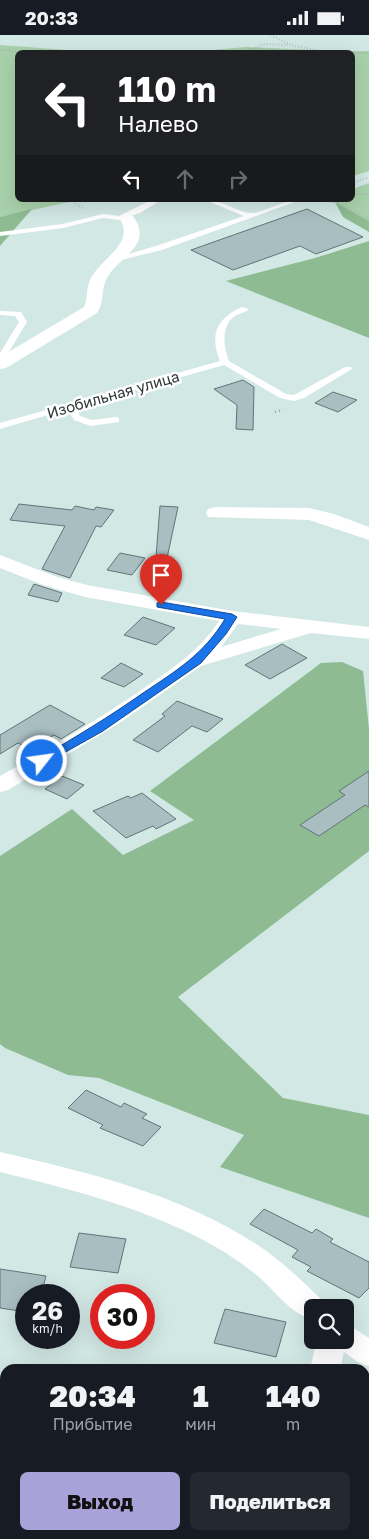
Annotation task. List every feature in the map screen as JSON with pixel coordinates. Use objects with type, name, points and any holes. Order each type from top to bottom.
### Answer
[{"type":"street","points":[[0,365],[91,310],[96,299],[97,281],[112,260],[123,252],[132,238],[134,228],[125,217]]},
{"type":"street","points":[[215,513],[309,514],[327,518],[369,534]]},
{"type":"street","points":[[0,561],[50,581],[85,591],[232,617],[369,633]]},
{"type":"street","points":[[0,785],[99,729],[197,661],[223,632],[232,617]]},
{"type":"street","points":[[197,661],[310,627]]},
{"type":"street","points":[[0,1162],[77,1180],[198,1225],[255,1258],[304,1300]]},
{"type":"street","points":[[354,1343],[369,1354]]},
{"type":"street","points":[[326,1364],[330,1349]]},
{"type":"lane","points":[[0,234],[64,226],[103,216],[125,217],[153,202]]},
{"type":"lane","points":[[214,202],[252,216]]},
{"type":"lane","points":[[112,260],[158,248],[290,202]]},
{"type":"lane","points":[[245,309],[229,316],[222,328],[221,354],[225,362],[283,396],[294,399],[302,397],[348,369]]},
{"type":"lane","points":[[0,313],[18,314],[22,317],[23,322],[0,360]]},
{"type":"lane","name":"Изобильная улица","points":[[0,426],[225,362]]},
{"type":"lane","points":[[71,407],[77,417],[91,423],[116,420]]},
{"type":"path","points":[[271,35],[291,45]]},
{"type":"path","points":[[252,49],[263,44],[291,45],[315,50]]},
{"type":"path","points":[[0,50],[15,51]]},
{"type":"path","points":[[244,50],[272,50]]},
{"type":"path","points":[[355,53],[369,53]]},
{"type":"path","points":[[355,182],[369,177]]},
{"type":"path","points":[[355,194],[369,194]]},
{"type":"path","points":[[335,202],[369,219]]},
{"type":"green space","points":[[0,45],[68,50],[15,50],[15,202],[69,202],[0,217]]},
{"type":"green space","points":[[246,47],[314,50],[212,50]]},
{"type":"green space","points":[[355,51],[369,51],[369,171],[355,175]]},
{"type":"green space","points":[[369,183],[369,221],[335,202],[355,202],[355,188]]},
{"type":"green space","points":[[335,202],[369,221],[369,232],[343,217]]},
{"type":"green space","points":[[32,209],[0,246],[0,217]]},
{"type":"green space","points":[[369,241],[369,338],[226,281],[315,258]]},
{"type":"green space","points":[[342,662],[363,671],[369,729],[369,851],[178,997],[283,1098],[369,1115],[369,1218],[220,1167],[244,1135],[99,1078],[68,1075],[5,1048],[0,1044],[0,856],[72,809],[123,855],[194,820],[150,791],[321,663]]},
{"type":"building","points":[[307,209],[363,237],[316,254],[300,246],[233,270],[191,250]]},
{"type":"building","points":[[243,380],[254,387],[253,430],[236,429],[237,405],[214,389]]},
{"type":"building","points":[[333,392],[357,400],[338,412],[315,403]]},
{"type":"building","points":[[19,504],[72,510],[75,506],[94,510],[96,507],[114,510],[101,527],[96,526],[70,578],[42,569],[65,526],[10,520]]},
{"type":"building","points":[[160,506],[178,507],[167,558],[156,557]]},
{"type":"building","points":[[120,553],[145,558],[132,575],[107,570]]},
{"type":"building","points":[[34,584],[62,593],[58,602],[28,595]]},
{"type":"building","points":[[143,617],[175,628],[156,645],[124,635]]},
{"type":"building","points":[[282,644],[307,658],[270,679],[245,665]]},
{"type":"building","points":[[121,663],[143,674],[124,687],[101,678]]},
{"type":"building","points":[[177,701],[223,719],[207,732],[192,726],[158,752],[133,740],[165,716],[162,714]]},
{"type":"building","points":[[50,705],[85,724],[61,739],[54,735],[30,749],[18,743],[0,754],[0,735]]},
{"type":"building","points":[[369,771],[369,807],[365,805],[319,836],[300,825],[345,795],[339,791]]},
{"type":"building","points":[[62,776],[84,785],[67,799],[45,789]]},
{"type":"building","points":[[142,793],[176,819],[156,829],[153,826],[126,838],[93,811],[128,796],[131,798]]},
{"type":"building","points":[[86,1090],[121,1107],[124,1103],[147,1114],[142,1118],[161,1127],[143,1146],[100,1128],[103,1125],[68,1108]]},
{"type":"building","points":[[264,1209],[312,1233],[316,1229],[333,1239],[330,1242],[369,1262],[369,1288],[359,1298],[307,1271],[311,1267],[292,1257],[298,1250],[250,1224]]},
{"type":"building","points":[[79,1233],[126,1239],[118,1273],[70,1267]]},
{"type":"building","points":[[0,1269],[46,1276],[44,1284],[15,1284],[15,1310],[0,1308]]},
{"type":"building","points":[[225,1309],[286,1322],[276,1357],[214,1343]]},
{"type":"route","points":[[42,761],[99,729],[197,661],[223,632],[232,617],[161,605]]}]
